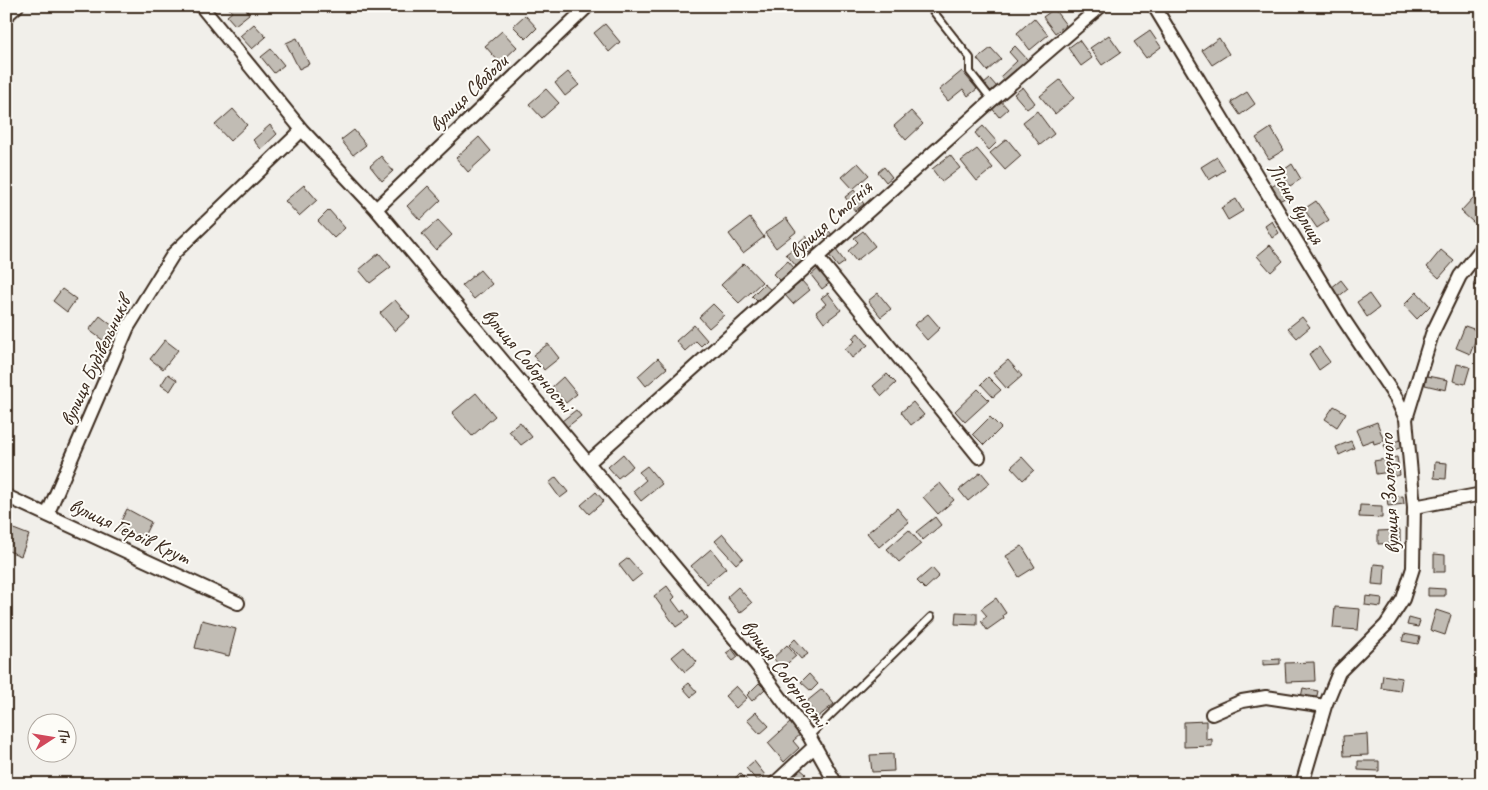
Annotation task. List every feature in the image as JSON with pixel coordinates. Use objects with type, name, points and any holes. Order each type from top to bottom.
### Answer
[{"type":"street","points":[[6,16],[17,6]]},
{"type":"street","name":"вулиця Соборності","points":[[201,6],[302,130],[376,209],[755,663],[812,741],[836,784]]},
{"type":"street","name":"вулиця Свободи","points":[[376,209],[588,6]]},
{"type":"street","name":"вулиця Стогнія","points":[[588,464],[992,100],[1101,6]]},
{"type":"street","name":"Лісна вулиця","points":[[1154,6],[1344,320],[1396,398],[1406,419]]},
{"type":"street","name":"вулиця Будівельників","points":[[47,515],[128,327],[174,253],[302,130]]},
{"type":"street","name":"вулиця Залозного","points":[[1302,784],[1325,706],[1340,672],[1386,625],[1403,599],[1413,568],[1414,507],[1406,419],[1432,334],[1460,276],[1482,248]]},
{"type":"street","points":[[818,258],[979,457]]},
{"type":"street","points":[[1414,507],[1482,494]]},
{"type":"street","name":"вулиця Героїв Крут","points":[[6,496],[238,603]]},
{"type":"street","points":[[1212,714],[1242,701],[1266,696],[1325,706]]},
{"type":"street","name":"вулиця Соборності","points":[[774,784],[812,741]]},
{"type":"lane","points":[[929,6],[970,58],[970,72],[992,100]]},
{"type":"lane","points":[[812,741],[931,617]]},
{"type":"building","points":[[227,6],[244,6],[249,14],[235,25],[227,16],[232,12]]},
{"type":"building","points":[[1054,9],[1066,25],[1055,33],[1043,17]]},
{"type":"building","points":[[525,15],[537,28],[526,39],[513,26]]},
{"type":"building","points":[[1034,18],[1048,35],[1030,50],[1017,33]]},
{"type":"building","points":[[254,24],[266,37],[252,49],[240,36]]},
{"type":"building","points":[[605,24],[620,42],[609,52],[594,33]]},
{"type":"building","points":[[502,31],[517,47],[500,63],[485,46]]},
{"type":"building","points":[[1150,31],[1161,47],[1146,58],[1134,42]]},
{"type":"building","points":[[1109,35],[1121,52],[1102,65],[1090,48]]},
{"type":"building","points":[[297,38],[309,64],[299,69],[286,43]]},
{"type":"building","points":[[1219,38],[1229,54],[1212,65],[1202,50]]},
{"type":"building","points":[[1079,40],[1092,58],[1081,66],[1068,48]]},
{"type":"building","points":[[1015,46],[1028,60],[1005,81],[1001,76],[1017,61],[1009,52]]},
{"type":"building","points":[[991,48],[1001,59],[987,71],[977,59]]},
{"type":"building","points":[[271,49],[284,65],[274,73],[261,57]]},
{"type":"building","points":[[962,71],[977,89],[968,96],[963,89],[948,101],[939,90]]},
{"type":"building","points":[[568,72],[579,85],[565,96],[555,83]]},
{"type":"building","points":[[990,79],[997,87],[992,92],[984,84]]},
{"type":"building","points":[[1060,80],[1074,98],[1055,114],[1040,96]]},
{"type":"building","points":[[1023,87],[1035,103],[1027,109],[1014,94]]},
{"type":"building","points":[[546,89],[559,103],[542,118],[529,104]]},
{"type":"building","points":[[1247,92],[1255,104],[1240,115],[1231,102]]},
{"type":"building","points":[[999,99],[1008,109],[999,117],[991,107]]},
{"type":"building","points":[[233,109],[247,125],[230,141],[215,125]]},
{"type":"building","points":[[911,111],[923,124],[906,140],[894,126]]},
{"type":"building","points":[[1037,111],[1054,134],[1040,145],[1023,122]]},
{"type":"building","points":[[270,125],[277,134],[261,149],[253,140]]},
{"type":"building","points":[[983,126],[997,142],[989,150],[975,133]]},
{"type":"building","points":[[1271,128],[1284,150],[1269,159],[1256,138]]},
{"type":"building","points":[[354,130],[366,145],[353,155],[341,140]]},
{"type":"building","points":[[479,137],[491,151],[468,172],[456,158]]},
{"type":"building","points":[[1007,139],[1021,156],[1005,170],[990,153]]},
{"type":"building","points":[[977,149],[993,168],[977,181],[961,161]]},
{"type":"building","points":[[950,155],[960,168],[942,182],[932,169]]},
{"type":"building","points":[[381,156],[393,171],[382,181],[370,166]]},
{"type":"building","points":[[1217,157],[1225,170],[1209,180],[1201,167]]},
{"type":"building","points":[[858,163],[869,175],[853,189],[842,177]]},
{"type":"building","points":[[1292,164],[1301,179],[1290,186],[1281,172]]},
{"type":"building","points":[[884,167],[892,177],[886,182],[878,172]]},
{"type":"building","points":[[1278,183],[1287,197],[1279,201],[1271,187]]},
{"type":"building","points":[[304,185],[317,200],[299,216],[285,201]]},
{"type":"building","points":[[428,186],[441,200],[420,220],[407,206]]},
{"type":"building","points":[[854,190],[864,204],[855,211],[845,197]]},
{"type":"building","points":[[1473,198],[1482,206],[1482,214],[1474,223],[1461,211]]},
{"type":"building","points":[[1236,199],[1243,211],[1228,220],[1221,208]]},
{"type":"building","points":[[1316,201],[1329,220],[1317,228],[1304,209]]},
{"type":"building","points":[[329,210],[345,228],[334,238],[318,221]]},
{"type":"building","points":[[750,218],[764,237],[743,253],[729,234]]},
{"type":"building","points":[[786,218],[796,232],[776,248],[765,233]]},
{"type":"building","points":[[438,220],[452,235],[436,250],[422,234]]},
{"type":"building","points":[[1272,221],[1279,233],[1272,238],[1265,226]]},
{"type":"building","points":[[827,228],[832,235],[826,240],[821,232]]},
{"type":"building","points":[[863,231],[875,246],[856,261],[848,251],[858,242],[854,238]]},
{"type":"building","points":[[806,236],[815,248],[809,253],[799,242]]},
{"type":"building","points":[[1270,245],[1283,261],[1271,272],[1257,256]]},
{"type":"building","points":[[794,248],[804,260],[796,266],[786,254]]},
{"type":"building","points":[[836,250],[845,262],[838,267],[829,255]]},
{"type":"building","points":[[1441,250],[1454,261],[1439,278],[1427,267]]},
{"type":"building","points":[[379,253],[391,267],[370,283],[359,270]]},
{"type":"building","points":[[788,261],[795,269],[780,281],[773,274]]},
{"type":"building","points":[[744,263],[762,282],[739,303],[721,285]]},
{"type":"building","points":[[819,268],[831,282],[822,289],[811,275]]},
{"type":"building","points":[[480,270],[492,284],[474,299],[462,285]]},
{"type":"building","points":[[1479,273],[1482,275],[1482,289],[1473,284]]},
{"type":"building","points":[[1341,280],[1348,289],[1338,297],[1331,288]]},
{"type":"building","points":[[802,281],[810,290],[793,304],[785,295]]},
{"type":"building","points":[[764,284],[771,290],[758,302],[752,296]]},
{"type":"building","points":[[62,289],[76,299],[67,312],[53,301]]},
{"type":"building","points":[[1417,292],[1430,306],[1417,319],[1404,305]]},
{"type":"building","points":[[828,293],[841,310],[824,323],[816,312],[826,304],[821,298]]},
{"type":"building","points":[[878,293],[891,309],[881,317],[868,301]]},
{"type":"building","points":[[1369,294],[1379,308],[1367,317],[1357,302]]},
{"type":"building","points":[[395,300],[410,317],[395,331],[380,313]]},
{"type":"building","points":[[713,304],[724,315],[709,328],[699,317]]},
{"type":"building","points":[[928,314],[940,328],[927,340],[914,325]]},
{"type":"building","points":[[100,316],[114,327],[104,341],[89,330]]},
{"type":"building","points":[[1302,317],[1310,327],[1297,338],[1288,328]]},
{"type":"building","points":[[694,325],[707,340],[701,346],[696,341],[685,351],[676,341]]},
{"type":"building","points":[[1465,326],[1479,331],[1470,354],[1456,348]]},
{"type":"building","points":[[858,333],[868,345],[852,358],[845,349],[855,341],[852,338]]},
{"type":"building","points":[[165,340],[178,350],[163,369],[150,359]]},
{"type":"building","points":[[548,344],[559,358],[544,370],[533,355]]},
{"type":"building","points":[[1319,347],[1330,362],[1319,370],[1309,354]]},
{"type":"building","points":[[658,358],[667,368],[646,386],[638,376]]},
{"type":"building","points":[[1008,360],[1022,376],[1007,389],[993,373]]},
{"type":"building","points":[[1457,364],[1470,367],[1465,384],[1453,381]]},
{"type":"building","points":[[168,374],[177,380],[170,391],[161,385]]},
{"type":"building","points":[[887,374],[896,383],[882,396],[873,386]]},
{"type":"building","points":[[1427,376],[1448,380],[1446,390],[1425,385]]},
{"type":"building","points":[[563,377],[577,394],[566,403],[552,387]]},
{"type":"building","points":[[988,377],[1001,390],[993,397],[981,384]]},
{"type":"building","points":[[978,389],[989,400],[965,422],[955,411]]},
{"type":"building","points":[[476,393],[495,416],[472,436],[452,413]]},
{"type":"building","points":[[913,402],[924,415],[911,425],[901,412]]},
{"type":"building","points":[[1334,406],[1346,413],[1337,427],[1325,419]]},
{"type":"building","points":[[576,410],[581,416],[567,427],[562,421]]},
{"type":"building","points":[[990,417],[1001,428],[984,445],[973,434]]},
{"type":"building","points":[[520,422],[532,437],[521,445],[509,431]]},
{"type":"building","points":[[1377,422],[1384,441],[1374,444],[1373,440],[1362,444],[1356,430]]},
{"type":"building","points":[[1400,440],[1402,447],[1387,453],[1384,445]]},
{"type":"building","points":[[1351,441],[1354,448],[1339,455],[1336,447]]},
{"type":"building","points":[[623,454],[633,466],[618,478],[608,467]]},
{"type":"building","points":[[1022,457],[1034,470],[1023,480],[1011,467]]},
{"type":"building","points":[[1397,457],[1400,475],[1390,477],[1390,472],[1376,474],[1374,461]]},
{"type":"building","points":[[1435,462],[1447,463],[1446,479],[1434,478]]},
{"type":"building","points":[[647,466],[662,484],[641,501],[633,491],[646,480],[639,472]]},
{"type":"building","points":[[981,472],[990,483],[968,501],[959,490]]},
{"type":"building","points":[[556,477],[568,492],[560,498],[549,483]]},
{"type":"building","points":[[940,483],[954,500],[938,514],[923,497]]},
{"type":"building","points":[[596,492],[604,501],[589,514],[581,505]]},
{"type":"building","points":[[1403,496],[1404,504],[1388,506],[1387,498]]},
{"type":"building","points":[[1360,505],[1382,506],[1382,518],[1359,517]]},
{"type":"building","points":[[897,508],[909,522],[879,547],[867,533]]},
{"type":"building","points":[[127,509],[151,522],[141,542],[117,529]]},
{"type":"building","points":[[935,517],[941,525],[923,540],[916,532]]},
{"type":"building","points":[[6,526],[29,535],[21,556],[6,550]]},
{"type":"building","points":[[909,530],[921,544],[899,562],[887,549]]},
{"type":"building","points":[[1400,530],[1400,543],[1378,544],[1378,531]]},
{"type":"building","points":[[723,534],[743,558],[736,564],[715,541]]},
{"type":"building","points":[[1022,546],[1035,567],[1019,577],[1006,556]]},
{"type":"building","points":[[711,549],[726,568],[707,584],[691,566]]},
{"type":"building","points":[[1434,554],[1445,555],[1445,572],[1434,572]]},
{"type":"building","points":[[628,558],[642,574],[632,582],[619,565]]},
{"type":"building","points":[[1374,564],[1385,565],[1384,585],[1372,584]]},
{"type":"building","points":[[932,568],[939,576],[925,589],[917,581]]},
{"type":"building","points":[[667,586],[675,597],[672,600],[681,612],[684,610],[689,618],[676,627],[654,596]]},
{"type":"building","points":[[738,587],[752,603],[740,613],[727,597]]},
{"type":"building","points":[[1428,588],[1445,589],[1445,596],[1428,596]]},
{"type":"building","points":[[1366,596],[1382,598],[1381,607],[1365,605]]},
{"type":"building","points":[[996,598],[1006,613],[1003,615],[1004,618],[987,630],[981,621],[987,616],[981,609]]},
{"type":"building","points":[[1335,607],[1360,609],[1358,630],[1333,628]]},
{"type":"building","points":[[1436,610],[1451,615],[1445,635],[1430,630]]},
{"type":"building","points":[[956,612],[977,613],[977,625],[955,624]]},
{"type":"building","points":[[1409,618],[1420,621],[1418,627],[1407,625]]},
{"type":"building","points":[[202,620],[236,629],[229,656],[195,648]]},
{"type":"building","points":[[1404,634],[1420,637],[1418,644],[1402,641]]},
{"type":"building","points":[[795,639],[808,654],[801,659],[789,645]]},
{"type":"building","points":[[787,645],[796,656],[782,668],[773,658]]},
{"type":"building","points":[[684,647],[697,662],[685,672],[672,657]]},
{"type":"building","points":[[732,649],[738,657],[733,661],[726,653]]},
{"type":"building","points":[[1280,659],[1280,664],[1263,665],[1263,660]]},
{"type":"building","points":[[1314,662],[1315,681],[1286,682],[1285,663]]},
{"type":"building","points":[[809,674],[818,684],[811,691],[801,682]]},
{"type":"building","points":[[1383,675],[1402,678],[1400,691],[1381,688]]},
{"type":"building","points":[[689,683],[697,692],[691,697],[683,688]]},
{"type":"building","points":[[759,683],[765,689],[752,701],[747,695]]},
{"type":"building","points":[[736,686],[747,698],[736,708],[725,696]]},
{"type":"building","points":[[1303,688],[1318,691],[1316,700],[1301,697]]},
{"type":"building","points":[[822,689],[834,704],[818,717],[806,702]]},
{"type":"building","points":[[756,712],[769,726],[760,734],[747,720]]},
{"type":"building","points":[[1206,721],[1206,740],[1212,739],[1212,746],[1184,747],[1184,722]]},
{"type":"building","points":[[791,722],[802,733],[793,741],[799,748],[784,762],[768,743]]},
{"type":"building","points":[[1367,734],[1368,755],[1344,756],[1343,736]]},
{"type":"building","points":[[893,754],[894,771],[872,772],[870,755]]},
{"type":"building","points":[[754,761],[765,775],[757,781],[746,768]]},
{"type":"building","points":[[1358,761],[1379,761],[1379,771],[1358,770]]},
{"type":"building","points":[[799,768],[806,774],[798,784],[785,784]]},
{"type":"building","points":[[740,773],[751,784],[729,784]]}]
